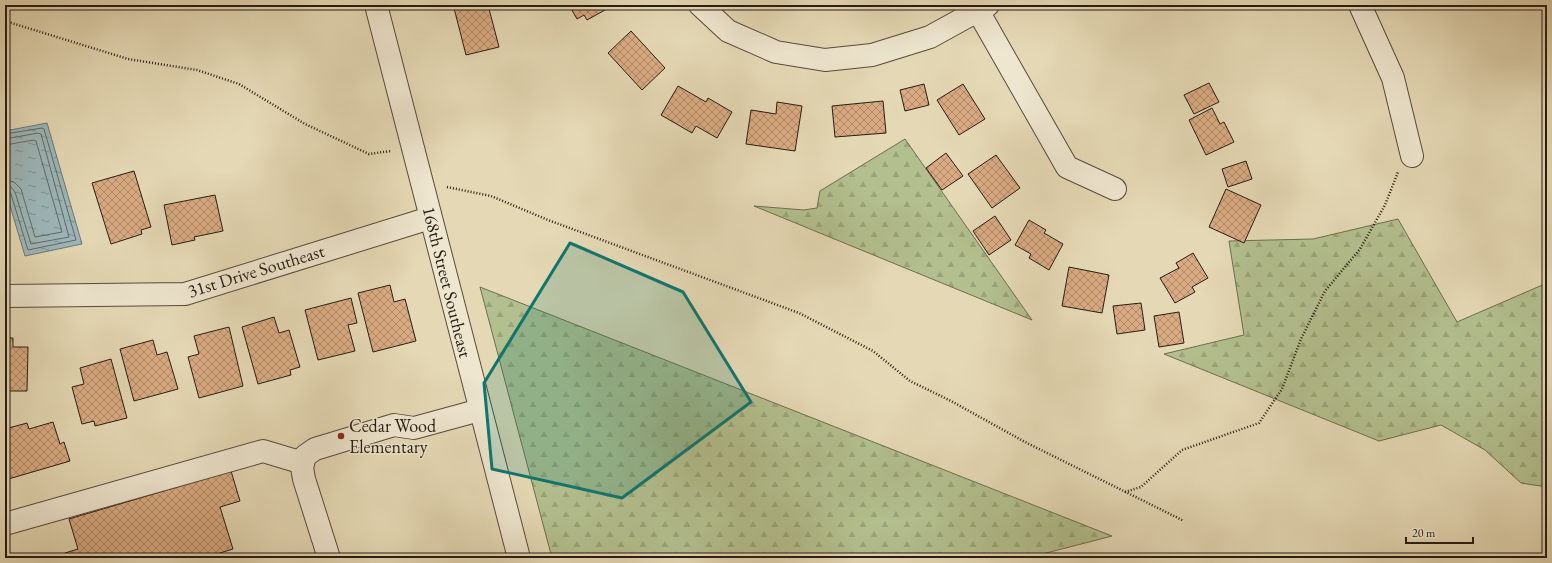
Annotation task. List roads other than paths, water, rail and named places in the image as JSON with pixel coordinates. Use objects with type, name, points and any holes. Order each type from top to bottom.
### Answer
[{"type":"street","name":"168th Street Southeast","points":[[376,5],[414,148],[420,181],[519,558]]},
{"type":"street","points":[[700,5],[728,31],[776,52],[825,60],[872,56],[930,37],[983,8],[1067,167],[1115,189]]},
{"type":"street","points":[[1360,5],[1393,78],[1412,156]]},
{"type":"street","name":"31st Drive Southeast","points":[[5,296],[185,294],[430,218]]},
{"type":"street","points":[[329,558],[304,479],[302,467],[305,456],[315,450],[394,426],[414,428],[480,410]]},
{"type":"street","points":[[5,524],[263,451],[303,463]]},
{"type":"water","points":[[47,123],[82,244],[25,256],[5,189],[5,131]]},
{"type":"place","name":"Cedar Wood Elementary","points":[[341,436]]}]
